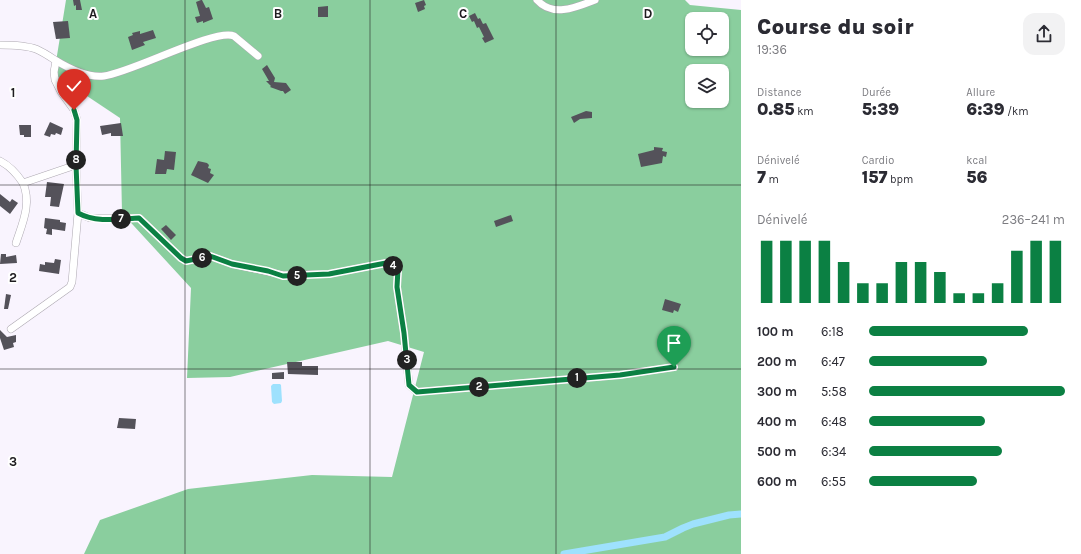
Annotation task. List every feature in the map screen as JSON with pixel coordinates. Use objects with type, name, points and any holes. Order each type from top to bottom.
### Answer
[{"type":"street","points":[[537,0],[550,9],[562,10],[596,0]]},
{"type":"street","points":[[0,45],[30,48],[42,52],[56,61],[80,72],[95,76],[103,76],[117,72],[184,47],[228,34],[234,36],[258,56]]},
{"type":"street","points":[[11,329],[70,287],[72,282],[78,213],[76,165],[77,114],[61,92],[55,80],[54,72],[56,61]]},
{"type":"street","points":[[0,161],[8,165],[18,174],[24,183],[26,190],[27,204],[16,243]]},
{"type":"street","points":[[24,183],[76,165]]},
{"type":"street","points":[[78,213],[90,218],[139,218],[186,261],[210,256],[232,264],[268,271],[283,276],[329,274],[386,263],[398,269],[397,287],[404,333],[409,385],[417,392],[620,375],[674,367]]},
{"type":"green space","points":[[66,0],[685,0],[690,5],[741,10],[741,554],[84,554],[100,520],[188,489],[312,475],[392,477],[424,352],[388,341],[230,377],[187,378],[191,288],[122,213],[120,118],[54,74]]},
{"type":"water","points":[[273,384],[281,385],[281,403],[274,404],[272,402],[271,386]]},
{"type":"building","points":[[73,0],[80,0],[82,10],[76,10],[76,5],[74,6]]},
{"type":"building","points":[[201,0],[206,8],[209,7],[213,19],[203,23],[203,21],[197,23],[195,17],[200,16],[196,2]]},
{"type":"building","points":[[424,0],[426,5],[424,6],[425,9],[418,12],[415,3]]},
{"type":"building","points":[[328,6],[328,17],[318,17],[318,7]]},
{"type":"building","points":[[475,13],[483,24],[486,23],[494,39],[485,43],[479,27],[477,28],[474,21],[472,22],[469,16]]},
{"type":"building","points":[[68,21],[70,38],[56,39],[53,22]]},
{"type":"building","points":[[153,30],[156,38],[143,42],[145,45],[132,50],[128,37],[133,35],[132,33],[140,31],[140,34]]},
{"type":"building","points":[[267,65],[275,78],[274,82],[286,83],[291,90],[285,94],[283,91],[270,87],[271,86],[266,81],[269,81],[262,69]]},
{"type":"building","points":[[586,111],[592,112],[592,118],[580,119],[574,123],[571,117]]},
{"type":"building","points":[[50,122],[63,128],[61,135],[56,133],[55,135],[51,134],[50,137],[44,135]]},
{"type":"building","points":[[121,123],[123,136],[111,136],[111,133],[102,135],[100,126]]},
{"type":"building","points":[[19,125],[31,125],[31,137],[24,137],[24,135],[20,135]]},
{"type":"building","points":[[654,147],[663,148],[662,151],[667,152],[666,157],[663,156],[662,163],[641,167],[638,154],[654,150]]},
{"type":"building","points":[[165,151],[176,152],[174,170],[167,169],[166,174],[155,174],[157,159],[164,160]]},
{"type":"building","points":[[198,161],[207,163],[209,165],[208,168],[211,169],[210,173],[214,175],[208,183],[191,175]]},
{"type":"building","points":[[47,182],[64,184],[59,207],[50,206],[51,197],[45,197]]},
{"type":"building","points":[[0,194],[10,202],[12,199],[18,203],[10,214],[0,206]]},
{"type":"building","points":[[511,215],[513,221],[496,227],[494,221]]},
{"type":"building","points":[[45,218],[60,220],[60,222],[66,223],[65,231],[52,229],[52,235],[46,234],[47,229],[44,228]]},
{"type":"building","points":[[166,225],[176,235],[171,240],[161,229]]},
{"type":"building","points":[[1,254],[6,254],[6,257],[16,255],[17,263],[0,264]]},
{"type":"building","points":[[55,259],[61,260],[59,274],[39,271],[40,264],[45,265],[45,262],[54,263]]},
{"type":"building","points":[[6,294],[11,295],[8,309],[4,309]]},
{"type":"building","points":[[665,299],[681,304],[678,312],[674,310],[673,313],[662,310]]},
{"type":"building","points":[[0,330],[7,337],[16,335],[16,342],[13,343],[14,347],[4,350],[0,338]]},
{"type":"building","points":[[287,362],[302,362],[302,366],[318,366],[318,375],[288,374]]},
{"type":"building","points":[[284,372],[284,379],[272,379],[272,373]]},
{"type":"building","points":[[119,418],[136,419],[135,429],[117,428]]},
{"type":"waterway","points":[[564,554],[665,537],[693,524],[729,515],[741,514]]},
{"type":"route","points":[[74,110],[77,114],[76,178],[78,213],[86,217],[107,219],[139,218],[186,261],[210,256],[232,264],[268,271],[283,276],[329,274],[386,263],[398,269],[397,287],[404,333],[409,385],[417,392],[620,375],[674,367]]}]
